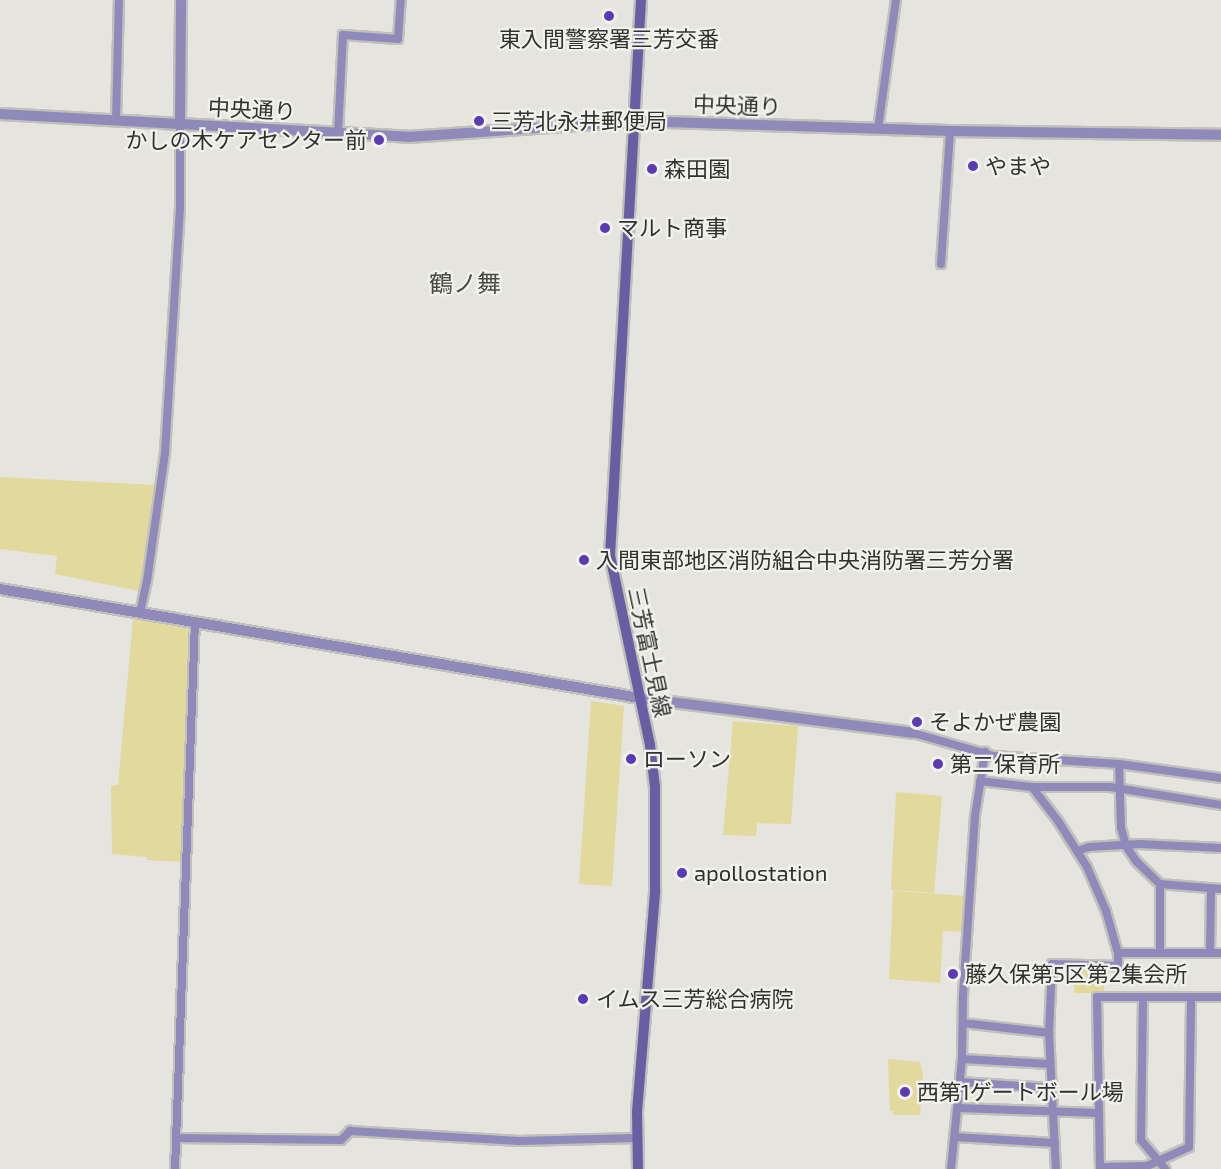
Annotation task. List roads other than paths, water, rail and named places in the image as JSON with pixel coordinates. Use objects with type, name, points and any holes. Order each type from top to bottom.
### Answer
[{"type":"main road","name":"三芳富士見線","points":[[638,1169],[636,1138],[655,891],[656,828],[650,745],[610,556],[641,0]]},
{"type":"street","points":[[116,120],[119,0]]},
{"type":"street","points":[[140,613],[147,581],[165,453],[180,207],[181,0]]},
{"type":"street","points":[[338,133],[343,35],[398,39],[400,0]]},
{"type":"street","points":[[878,129],[896,0]]},
{"type":"street","name":"中央通り","points":[[0,114],[408,137],[635,121],[950,131],[1221,135]]},
{"type":"street","points":[[941,264],[950,131]]},
{"type":"street","points":[[0,589],[640,698],[913,733],[994,756],[1119,764],[1221,778]]},
{"type":"street","points":[[175,1169],[195,622]]},
{"type":"street","points":[[951,1169],[962,1059],[972,858],[985,752]]},
{"type":"street","points":[[1119,764],[1121,828],[1126,846],[1136,861],[1160,884],[1221,889]]},
{"type":"street","points":[[980,781],[1032,788],[1119,789],[1221,805]]},
{"type":"street","points":[[1032,788],[1077,851],[1098,890],[1118,953],[1118,966],[1052,964],[1049,1033],[1056,1169]]},
{"type":"street","points":[[1077,851],[1089,847],[1126,846],[1221,848]]},
{"type":"street","points":[[1160,884],[1160,953]]},
{"type":"street","points":[[1210,889],[1210,953]]},
{"type":"street","points":[[1118,953],[1221,953]]},
{"type":"street","points":[[1191,997],[1189,1147],[1158,1161],[1137,1167],[1100,1168],[1097,997],[1143,998],[1191,997],[1221,997]]},
{"type":"street","points":[[1143,998],[1141,1140],[1165,1169]]},
{"type":"street","points":[[963,1023],[1049,1033]]},
{"type":"street","points":[[962,1059],[1050,1064]]},
{"type":"street","points":[[960,1082],[1051,1088]]},
{"type":"street","points":[[958,1108],[1098,1113]]},
{"type":"street","points":[[176,1138],[341,1140],[350,1131],[519,1140],[636,1138]]},
{"type":"street","points":[[955,1137],[1054,1143]]},
{"type":"place","name":"東入間警察署三芳交番","points":[[609,16]]},
{"type":"place","name":"三芳北永井郵便局","points":[[479,121]]},
{"type":"place","name":"かしの木ケアセンター前","points":[[379,140]]},
{"type":"place","name":"やまや","points":[[973,166]]},
{"type":"place","name":"森田園","points":[[652,169]]},
{"type":"place","name":"マルト商事","points":[[605,228]]},
{"type":"place","name":"入間東部地区消防組合中央消防署三芳分署","points":[[584,560]]},
{"type":"place","name":"そよかぜ農園","points":[[917,722]]},
{"type":"place","name":"ローソン","points":[[631,759]]},
{"type":"place","name":"第二保育所","points":[[938,764]]},
{"type":"place","name":"apollostation","points":[[682,873]]},
{"type":"place","name":"藤久保第5区第2集会所","points":[[953,974]]},
{"type":"place","name":"イムス三芳総合病院","points":[[583,999]]},
{"type":"place","name":"西第1ゲートボール場","points":[[905,1092]]},
{"type":"district","name":"鶴ノ舞","points":[[465,283]]}]
